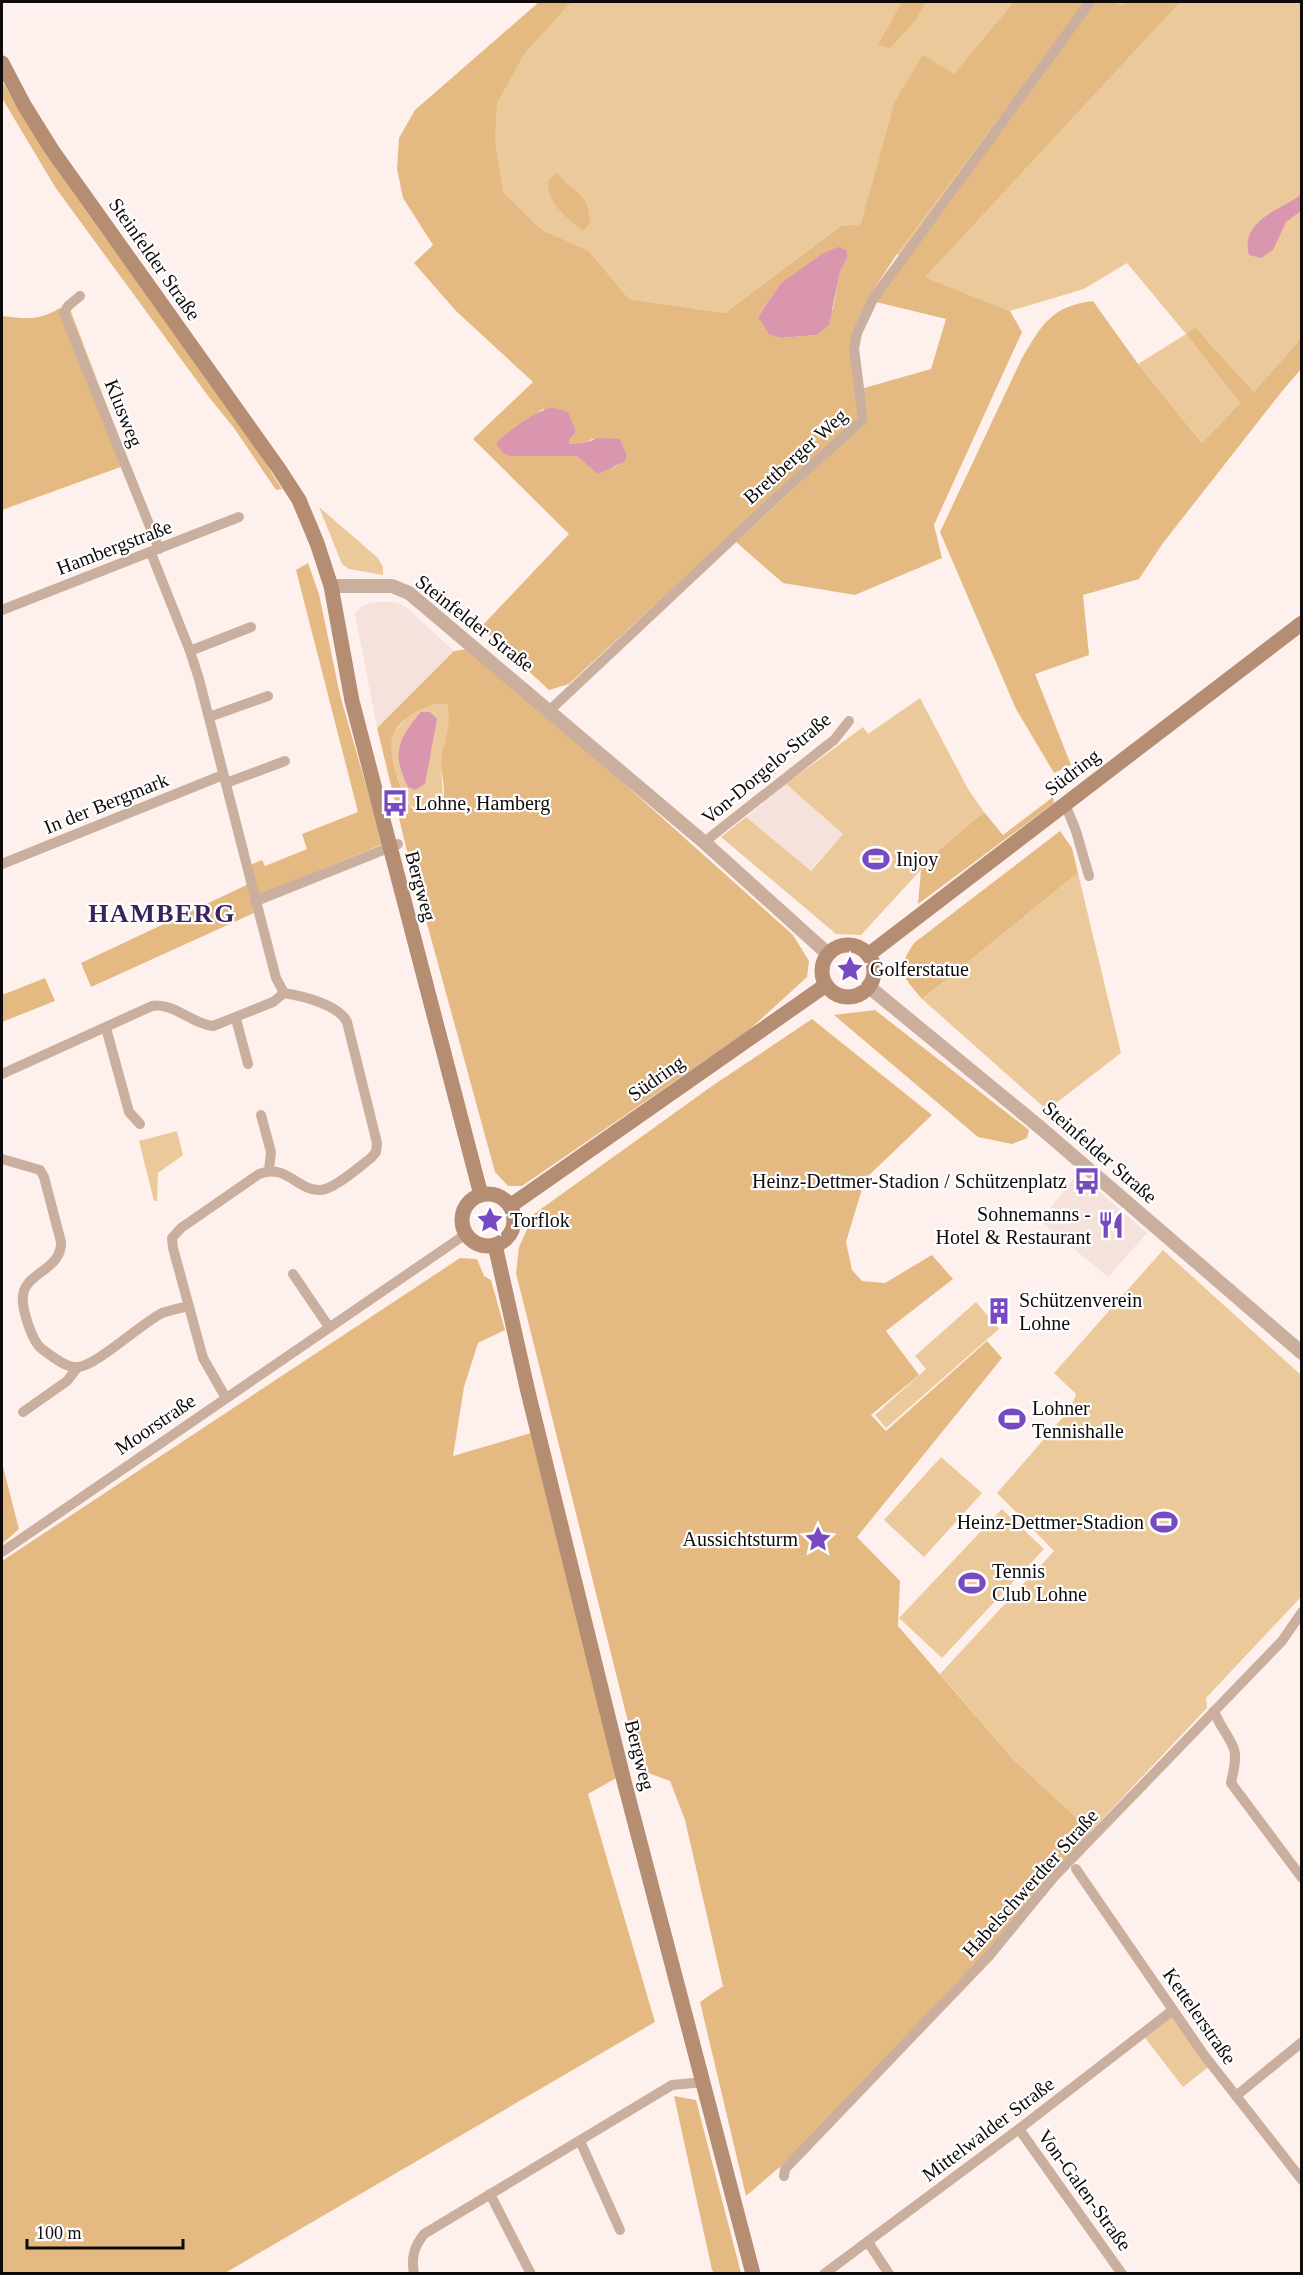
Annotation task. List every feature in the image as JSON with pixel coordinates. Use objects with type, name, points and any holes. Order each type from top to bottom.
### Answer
[{"type":"main road","name":"Steinfelder Straße","points":[[2,63],[24,105],[52,150],[299,500],[318,543],[331,586]]},
{"type":"main road","name":"Bergweg","points":[[331,586],[352,701],[393,845],[481,1195]]},
{"type":"main road","name":"Südring","points":[[868,955],[1302,623]]},
{"type":"main road","points":[[852,945],[868,955],[874,969],[868,986],[858,994],[846,996],[835,993],[826,985],[822,969],[828,954],[838,947],[852,945]]},
{"type":"main road","name":"Südring","points":[[510,1206],[826,985]]},
{"type":"main road","points":[[488,1194],[500,1196],[510,1206],[514,1215],[513,1228],[503,1241],[495,1245],[477,1244],[466,1234],[462,1219],[465,1207],[474,1197],[488,1194]]},
{"type":"main road","name":"Bergweg","points":[[495,1245],[528,1392],[624,1780],[753,2274]]},
{"type":"street","name":"Brettberger Weg","points":[[550,710],[863,419],[855,349],[856,333],[873,299],[1089,2]]},
{"type":"street","name":"Klusweg","points":[[80,296],[68,306],[64,313],[155,551]]},
{"type":"street","name":"Hambergstraße","points":[[2,610],[239,517]]},
{"type":"street","points":[[155,551],[190,651],[276,978],[284,993]]},
{"type":"street","name":"Steinfelder Straße","points":[[331,586],[392,586],[409,593],[705,843],[828,954]]},
{"type":"street","points":[[190,651],[251,627]]},
{"type":"street","points":[[209,717],[268,696]]},
{"type":"street","name":"Von-Dorgelo-Straße","points":[[705,843],[834,740],[849,721]]},
{"type":"street","name":"In der Bergmark","points":[[2,864],[224,779],[285,761]]},
{"type":"street","points":[[1065,804],[1076,831],[1089,876]]},
{"type":"street","points":[[256,901],[393,845]]},
{"type":"street","name":"Steinfelder Straße","points":[[868,986],[1032,1120],[1302,1353]]},
{"type":"street","points":[[2,1074],[159,1005],[206,1025],[219,1025],[273,1002],[284,993],[300,995],[344,1015],[377,1143],[376,1152],[371,1158],[329,1187],[320,1190],[312,1189],[277,1171],[269,1170],[259,1174],[181,1228],[172,1238],[203,1358],[226,1398]]},
{"type":"street","points":[[236,1019],[248,1064]]},
{"type":"street","points":[[106,1028],[129,1112],[140,1124]]},
{"type":"street","points":[[261,1115],[271,1152],[269,1170]]},
{"type":"street","points":[[2,1159],[40,1170],[44,1177],[61,1242],[61,1252],[56,1260],[28,1284],[22,1297],[36,1344],[70,1366],[77,1368]]},
{"type":"street","name":"Moorstraße","points":[[2,1552],[466,1234]]},
{"type":"street","points":[[293,1274],[329,1327]]},
{"type":"street","points":[[23,1412],[67,1381],[77,1368],[93,1360],[163,1313],[189,1306]]},
{"type":"street","name":"Habelschwerdter Straße","points":[[784,2176],[785,2169],[989,1956],[1053,1878],[1282,1641],[1302,1612]]},
{"type":"street","points":[[1214,1711],[1234,1749],[1232,1783],[1302,1878]]},
{"type":"street","name":"Kettelerstraße","points":[[1076,1869],[1204,2055],[1302,2180]]},
{"type":"street","name":"Mittelwalder Straße","points":[[824,2274],[1019,2129],[1173,2010]]},
{"type":"street","points":[[1236,2096],[1302,2042]]},
{"type":"street","points":[[414,2274],[412,2261],[415,2246],[424,2234],[672,2085],[704,2082]]},
{"type":"street","name":"Von-Galen-Straße","points":[[1019,2129],[1122,2274]]},
{"type":"street","points":[[579,2141],[620,2230]]},
{"type":"street","points":[[490,2194],[531,2274]]},
{"type":"street","points":[[868,2242],[889,2274]]},
{"type":"shaded area","points":[[539,2],[1301,2],[1301,352],[1254,392],[1195,327],[1186,334],[1127,263],[1084,289],[1010,311],[925,277],[861,224],[841,226],[725,313],[629,299],[588,250],[542,230],[503,192],[441,124]]},
{"type":"shaded area","points":[[539,2],[571,2],[524,54],[497,103],[495,140],[503,192],[542,230],[588,250],[629,299],[725,313],[841,226],[861,224],[895,101],[923,55],[954,74],[1014,2],[1085,2],[897,254],[869,297],[852,332],[858,417],[569,684],[549,690],[481,627],[569,534],[473,439],[533,382],[456,311],[414,263],[433,245],[403,198],[397,169],[399,138],[415,110]],"holes":[[[846,250],[848,256],[840,271],[833,309],[817,335],[781,338],[758,317],[781,283]],[[543,409],[576,432],[569,440],[570,444],[587,442],[592,439],[627,456],[616,466],[607,469],[591,469],[585,460],[576,456],[510,456],[496,443]]]},
{"type":"shaded area","points":[[902,2],[926,2],[915,21],[890,48],[878,45]]},
{"type":"shaded area","points":[[1095,2],[1115,2],[1122,6],[1126,2],[1180,2],[925,277],[1010,311],[1022,332],[934,525],[942,558],[855,595],[783,583],[736,542],[868,420],[864,388],[931,369],[946,319],[876,302]]},
{"type":"shaded area","points":[[2,81],[53,164],[241,422],[282,489],[276,490],[234,428],[55,187],[2,98]]},
{"type":"shaded area","points":[[557,173],[584,198],[587,204],[590,223],[583,231],[554,203],[548,181]]},
{"type":"shaded area","points":[[1301,195],[1301,211],[1286,222],[1273,250],[1261,258],[1249,255],[1250,233],[1256,225],[1263,218]]},
{"type":"shaded area","points":[[838,247],[846,250],[848,256],[840,272],[829,325],[817,335],[781,338],[769,334],[758,317],[781,283],[822,254]]},
{"type":"shaded area","points":[[1093,301],[1138,364],[1202,443],[1240,403],[1186,334],[1195,327],[1254,392],[1301,339],[1301,369],[1163,543],[1139,579],[1083,595],[1089,655],[1035,674],[1071,765],[1054,773],[1016,709],[940,532],[1022,358],[1036,335],[1042,326],[1058,312],[1079,303]]},
{"type":"shaded area","points":[[60,308],[71,312],[129,464],[2,510],[2,316],[32,318]]},
{"type":"shaded area","points":[[1186,334],[1240,403],[1202,443],[1138,364]]},
{"type":"shaded area","points":[[552,407],[568,412],[576,432],[569,440],[570,444],[599,438],[620,439],[627,456],[624,462],[598,474],[576,456],[510,456],[502,452],[496,443],[501,438],[530,417]]},
{"type":"shaded area","points":[[319,507],[378,558],[383,567],[383,575],[349,569],[342,564]]},
{"type":"shaded area","points":[[308,563],[319,594],[340,695],[383,844],[252,898],[254,913],[91,987],[81,963],[255,881],[250,865],[262,860],[265,866],[307,849],[302,834],[358,812],[296,570]]},
{"type":"shaded area","points":[[372,602],[396,602],[406,607],[454,651],[377,728],[355,614],[362,606]]},
{"type":"shaded area","points":[[468,649],[554,721],[793,935],[809,961],[807,977],[748,1031],[522,1186],[508,1186],[495,1172],[406,847],[377,728],[454,651]],"holes":[[[437,704],[447,704],[449,720],[441,763],[443,800],[438,808],[431,812],[417,811],[409,805],[395,770],[391,740],[396,729],[418,711]]]},
{"type":"shaded area","points":[[920,698],[968,789],[984,812],[940,849],[861,935],[836,934],[721,837],[746,817],[811,871],[843,834],[786,784],[863,727],[868,734]]},
{"type":"shaded area","points":[[437,704],[447,704],[451,720],[441,763],[443,800],[437,810],[427,813],[410,806],[395,771],[390,743],[393,734],[408,717]]},
{"type":"shaded area","points":[[421,712],[430,712],[437,719],[425,784],[415,790],[408,787],[399,755],[402,739]]},
{"type":"shaded area","points":[[786,784],[843,834],[810,871],[746,817]]},
{"type":"shaded area","points":[[1053,797],[1054,803],[918,904],[921,870],[940,849],[984,812],[1003,835]]},
{"type":"shaded area","points":[[1060,831],[1072,848],[1078,873],[922,999],[903,972],[904,960],[914,943]]},
{"type":"shaded area","points":[[1078,873],[1121,1053],[1047,1110],[922,999]]},
{"type":"shaded area","points":[[45,978],[55,1001],[2,1022],[2,995]]},
{"type":"shaded area","points":[[875,1010],[1029,1130],[1027,1138],[1012,1144],[978,1137],[834,1015]]},
{"type":"shaded area","points":[[812,1019],[932,1115],[865,1179],[846,1242],[852,1270],[862,1281],[885,1283],[932,1255],[953,1279],[886,1331],[919,1375],[871,1415],[886,1431],[987,1341],[1002,1358],[857,1537],[900,1581],[898,1626],[1014,1760],[1091,1831],[983,1959],[796,2153],[746,2196],[700,2002],[723,1986],[685,1820],[670,1781],[640,1770],[516,1273],[519,1247],[534,1214],[712,1086]]},
{"type":"shaded area","points":[[177,1131],[183,1155],[158,1173],[157,1201],[154,1201],[139,1141]]},
{"type":"shaded area","points":[[1078,1173],[1147,1233],[1108,1277],[1040,1221]]},
{"type":"shaded area","name":"Heinz-Dettmer-Stadion","points":[[1163,1250],[1301,1375],[1301,1597],[1206,1698],[1207,1708],[1091,1831],[1014,1760],[940,1674],[1054,1551],[997,1493],[1071,1408],[1076,1394],[1054,1373]]},
{"type":"shaded area","points":[[460,1258],[477,1259],[484,1276],[491,1280],[505,1330],[478,1343],[464,1387],[453,1456],[531,1433],[618,1777],[588,1794],[655,2022],[225,2273],[2,2273],[2,1561]]},
{"type":"shaded area","points":[[976,1302],[999,1329],[886,1428],[875,1415],[926,1369],[915,1356]]},
{"type":"shaded area","name":"Tennis Club Lohne","points":[[941,1457],[982,1493],[924,1557],[884,1520]]},
{"type":"shaded area","points":[[2,1463],[19,1529],[2,1544]]},
{"type":"shaded area","name":"Tennis Club Lohne","points":[[1002,1509],[1044,1549],[942,1658],[899,1618]]},
{"type":"shaded area","points":[[1173,2010],[1211,2065],[1183,2087],[1142,2034]]},
{"type":"shaded area","points":[[674,2096],[696,2100],[741,2273],[714,2273],[712,2270]]},
{"type":"place","name":"Lohne, Hamberg","points":[[395,803]]},
{"type":"place","name":"Injoy","points":[[876,859]]},
{"type":"place","name":"Golferstatue","points":[[850,969]]},
{"type":"place","name":"Heinz-Dettmer-Stadion / Schützenplatz","points":[[1087,1181]]},
{"type":"place","name":"Torflok","points":[[490,1220]]},
{"type":"place","name":"Sohnemanns - Hotel & Restaurant","points":[[1111,1225]]},
{"type":"place","name":"Schützenverein Lohne","points":[[999,1311]]},
{"type":"place","name":"Lohner Tennishalle","points":[[1012,1419]]},
{"type":"place","name":"Heinz-Dettmer-Stadion","points":[[1164,1522]]},
{"type":"place","name":"Aussichtsturm","points":[[818,1539]]},
{"type":"place","name":"Tennis Club Lohne","points":[[972,1583]]},
{"type":"district","name":"HAMBERG","points":[[162,913]]}]
